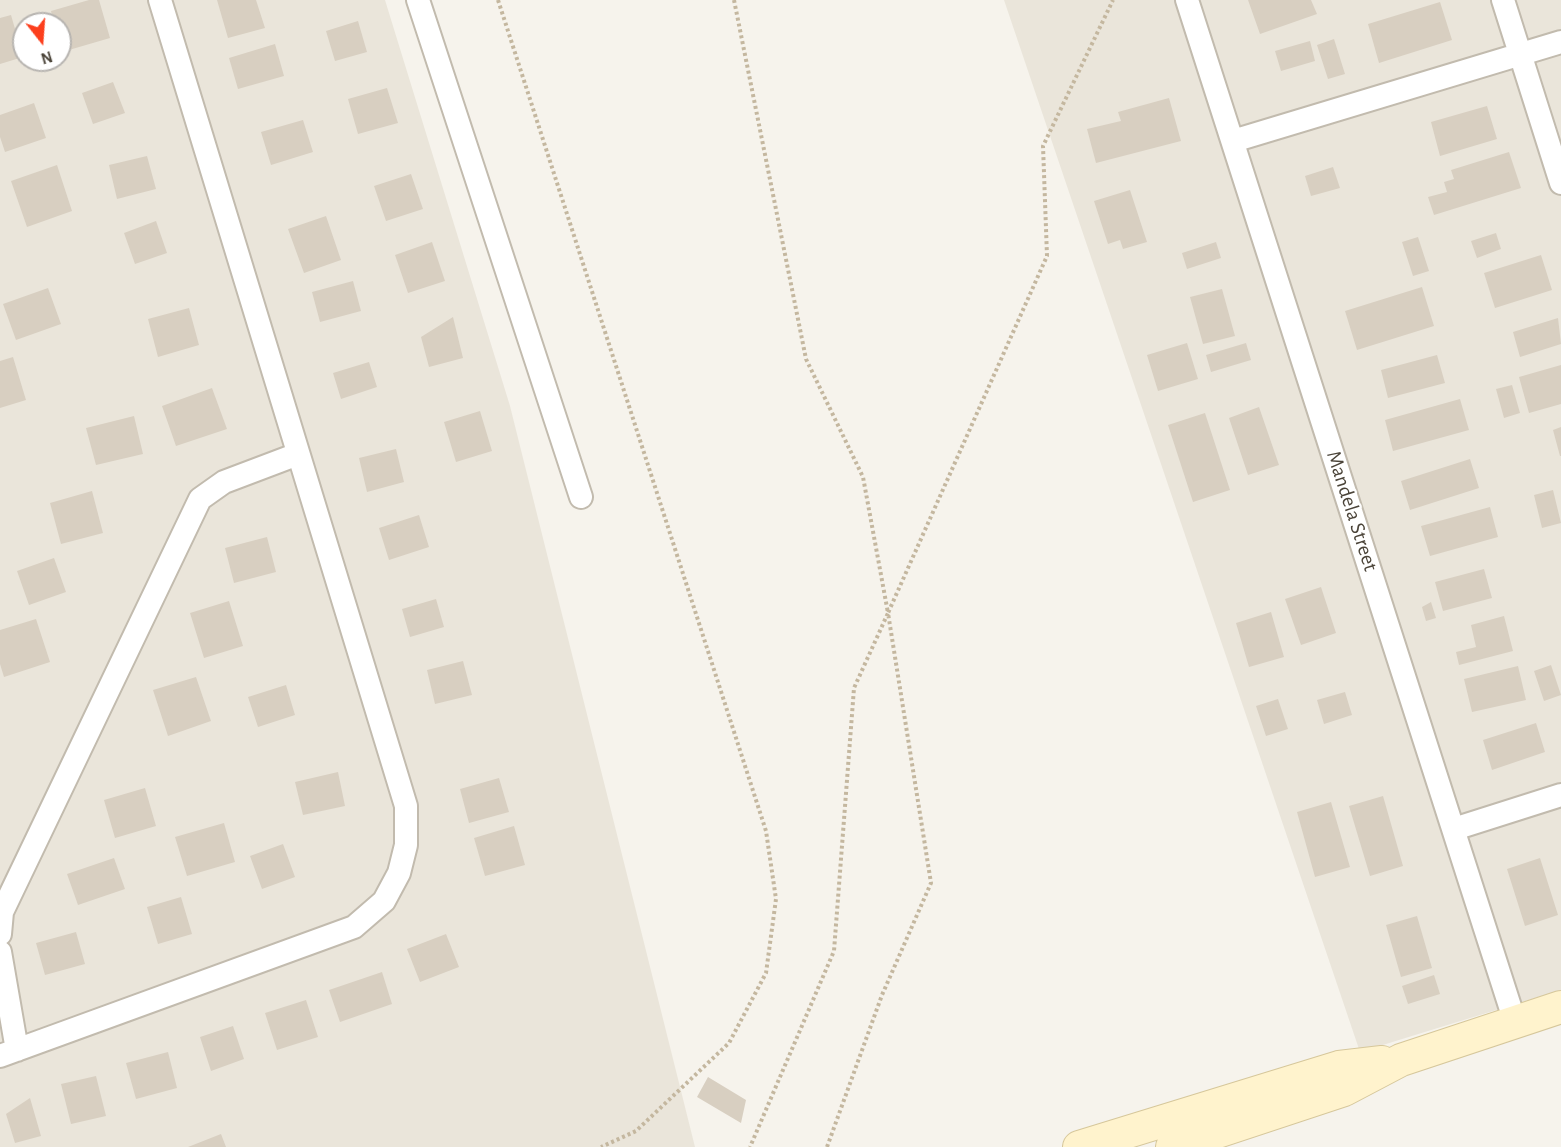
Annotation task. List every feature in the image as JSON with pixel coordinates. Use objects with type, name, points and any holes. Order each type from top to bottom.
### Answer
[{"type":"main road","points":[[1172,1147],[1344,1090],[1401,1060],[1561,1007]]},
{"type":"main road","points":[[1079,1147],[1339,1067],[1401,1060]]},
{"type":"street","points":[[0,952],[9,1053],[354,927],[384,901],[399,873],[406,845],[406,806],[159,0]]},
{"type":"street","points":[[418,0],[581,497]]},
{"type":"street","name":"Mandela Street","points":[[1187,0],[1515,1022]]},
{"type":"street","points":[[1503,0],[1561,183]]},
{"type":"street","points":[[1233,141],[1561,42]]},
{"type":"street","points":[[0,934],[2,912],[200,499],[224,482],[298,454]]},
{"type":"street","points":[[1454,829],[1561,795]]},
{"type":"path","points":[[498,0],[766,831],[776,899],[766,973],[729,1043],[636,1131],[601,1147]]},
{"type":"path","points":[[734,0],[806,359],[863,477],[888,613],[931,883],[882,995],[827,1147]]},
{"type":"path","points":[[750,1147],[834,951],[854,688],[1047,256],[1043,146],[1113,0]]},
{"type":"shaded area","points":[[0,0],[385,0],[510,406],[695,1147],[0,1147]]},
{"type":"shaded area","points":[[1004,0],[1561,0],[1561,990],[1360,1052]]},
{"type":"building","points":[[89,0],[99,0],[110,38],[72,49],[72,12],[51,11]]},
{"type":"building","points":[[217,0],[256,0],[265,28],[228,38]]},
{"type":"building","points":[[1248,0],[1311,0],[1317,14],[1260,34]]},
{"type":"building","points":[[1440,2],[1452,40],[1379,63],[1368,24]]},
{"type":"building","points":[[11,15],[12,18],[12,60],[0,64],[0,18]]},
{"type":"building","points":[[358,21],[367,52],[335,61],[326,31]]},
{"type":"building","points":[[1334,39],[1345,74],[1328,79],[1317,45]]},
{"type":"building","points":[[1310,41],[1315,61],[1281,71],[1275,51]]},
{"type":"building","points":[[275,44],[284,76],[238,89],[229,58]]},
{"type":"building","points":[[113,82],[125,113],[93,124],[82,93]]},
{"type":"building","points":[[387,88],[398,123],[358,134],[348,99]]},
{"type":"building","points":[[1169,98],[1181,141],[1096,163],[1087,129],[1121,121],[1118,112]]},
{"type":"building","points":[[34,103],[46,138],[5,152],[0,137],[0,115]]},
{"type":"building","points":[[1487,106],[1497,139],[1440,156],[1431,122]]},
{"type":"building","points":[[303,120],[313,152],[271,165],[261,132]]},
{"type":"building","points":[[1509,152],[1521,188],[1434,215],[1428,197],[1447,192],[1444,182],[1454,179],[1451,170]]},
{"type":"building","points":[[147,156],[156,189],[117,199],[109,165]]},
{"type":"building","points":[[57,165],[72,211],[27,227],[11,181]]},
{"type":"building","points":[[1333,167],[1340,188],[1311,196],[1305,176]]},
{"type":"building","points":[[411,174],[423,209],[386,221],[374,186]]},
{"type":"building","points":[[1130,190],[1147,242],[1123,249],[1120,240],[1108,244],[1094,201]]},
{"type":"building","points":[[326,216],[341,260],[304,273],[288,229]]},
{"type":"building","points":[[156,221],[167,253],[135,264],[124,233]]},
{"type":"building","points":[[1496,233],[1501,249],[1477,258],[1471,241]]},
{"type":"building","points":[[1418,237],[1429,271],[1413,276],[1402,242]]},
{"type":"building","points":[[432,242],[445,281],[408,293],[395,255]]},
{"type":"building","points":[[1216,242],[1221,258],[1187,269],[1182,253]]},
{"type":"building","points":[[1541,255],[1552,290],[1495,308],[1484,273]]},
{"type":"building","points":[[353,281],[361,311],[320,322],[312,292]]},
{"type":"building","points":[[1422,287],[1434,326],[1357,350],[1345,311]]},
{"type":"building","points":[[48,288],[61,324],[16,340],[3,304]]},
{"type":"building","points":[[1222,289],[1235,336],[1203,344],[1190,297]]},
{"type":"building","points":[[189,308],[199,345],[158,357],[148,319]]},
{"type":"building","points":[[453,317],[463,358],[429,367],[421,337]]},
{"type":"building","points":[[1558,318],[1561,344],[1520,357],[1513,332]]},
{"type":"building","points":[[1187,343],[1198,379],[1158,391],[1147,355]]},
{"type":"building","points":[[1246,343],[1251,360],[1211,372],[1206,355]]},
{"type":"building","points":[[1437,355],[1445,383],[1388,398],[1381,370]]},
{"type":"building","points":[[13,357],[26,400],[0,408],[0,361]]},
{"type":"building","points":[[369,362],[377,387],[341,399],[333,373]]},
{"type":"building","points":[[1561,365],[1561,404],[1529,413],[1519,377]]},
{"type":"building","points":[[1512,385],[1520,413],[1504,418],[1496,389]]},
{"type":"building","points":[[212,388],[227,429],[176,446],[162,406]]},
{"type":"building","points":[[1460,399],[1469,430],[1393,451],[1385,420]]},
{"type":"building","points":[[1259,407],[1279,465],[1248,475],[1229,418]]},
{"type":"building","points":[[480,411],[492,451],[456,462],[444,422]]},
{"type":"building","points":[[1205,413],[1230,490],[1193,502],[1168,425]]},
{"type":"building","points":[[134,416],[143,454],[96,465],[86,428]]},
{"type":"building","points":[[1561,427],[1561,456],[1560,456],[1553,430]]},
{"type":"building","points":[[396,449],[404,482],[367,492],[359,458]]},
{"type":"building","points":[[1470,459],[1479,488],[1410,510],[1401,481]]},
{"type":"building","points":[[1553,490],[1561,523],[1542,528],[1534,495]]},
{"type":"building","points":[[92,491],[103,533],[61,544],[50,503]]},
{"type":"building","points":[[1490,507],[1498,537],[1430,556],[1421,526]]},
{"type":"building","points":[[419,515],[429,547],[389,560],[379,528]]},
{"type":"building","points":[[267,537],[276,572],[234,583],[225,548]]},
{"type":"building","points":[[54,558],[66,592],[29,605],[17,571]]},
{"type":"building","points":[[1484,569],[1492,598],[1443,611],[1435,582]]},
{"type":"building","points":[[1321,587],[1336,633],[1301,645],[1285,599]]},
{"type":"building","points":[[436,599],[444,627],[410,637],[402,609]]},
{"type":"building","points":[[229,601],[243,646],[204,658],[190,613]]},
{"type":"building","points":[[1431,602],[1436,618],[1426,621],[1422,607]]},
{"type":"building","points":[[1271,612],[1284,657],[1249,667],[1236,623]]},
{"type":"building","points":[[1504,616],[1513,651],[1459,665],[1456,652],[1476,647],[1471,625]]},
{"type":"building","points":[[36,619],[50,662],[4,677],[0,664],[0,630]]},
{"type":"building","points":[[463,661],[472,695],[435,704],[427,670]]},
{"type":"building","points":[[1551,665],[1561,695],[1544,701],[1534,671]]},
{"type":"building","points":[[1518,666],[1526,700],[1472,712],[1464,679]]},
{"type":"building","points":[[196,677],[211,721],[168,736],[153,690]]},
{"type":"building","points":[[286,685],[295,715],[258,727],[248,697]]},
{"type":"building","points":[[1345,692],[1352,715],[1324,724],[1317,700]]},
{"type":"building","points":[[1278,699],[1288,729],[1266,736],[1256,706]]},
{"type":"building","points":[[1536,723],[1545,752],[1492,770],[1483,740]]},
{"type":"building","points":[[338,772],[345,806],[303,815],[295,782]]},
{"type":"building","points":[[499,778],[509,812],[469,823],[460,789]]},
{"type":"building","points":[[145,788],[156,826],[115,838],[104,800]]},
{"type":"building","points":[[1383,796],[1403,866],[1370,876],[1349,806]]},
{"type":"building","points":[[1331,802],[1350,867],[1315,877],[1297,812]]},
{"type":"building","points":[[224,823],[235,862],[187,876],[175,837]]},
{"type":"building","points":[[514,826],[525,865],[485,876],[474,838]]},
{"type":"building","points":[[283,844],[295,877],[262,889],[250,856]]},
{"type":"building","points":[[114,858],[125,889],[78,905],[67,874]]},
{"type":"building","points":[[1540,858],[1558,915],[1525,926],[1507,869]]},
{"type":"building","points":[[181,897],[192,934],[158,944],[147,907]]},
{"type":"building","points":[[1417,916],[1432,968],[1401,977],[1386,925]]},
{"type":"building","points":[[76,932],[85,964],[45,975],[36,943]]},
{"type":"building","points":[[446,934],[459,967],[420,982],[407,949]]},
{"type":"building","points":[[382,972],[392,1004],[340,1022],[329,990]]},
{"type":"building","points":[[1434,975],[1440,994],[1408,1004],[1402,986]]},
{"type":"building","points":[[306,1000],[318,1037],[277,1050],[265,1013]]},
{"type":"building","points":[[233,1026],[244,1059],[211,1071],[200,1037]]},
{"type":"building","points":[[168,1052],[177,1088],[136,1099],[126,1063]]},
{"type":"building","points":[[96,1076],[106,1116],[71,1124],[61,1084]]},
{"type":"building","points":[[708,1077],[746,1100],[741,1123],[697,1097]]},
{"type":"building","points":[[30,1098],[41,1136],[15,1143],[6,1114]]},
{"type":"building","points":[[221,1134],[226,1147],[188,1147]]}]
